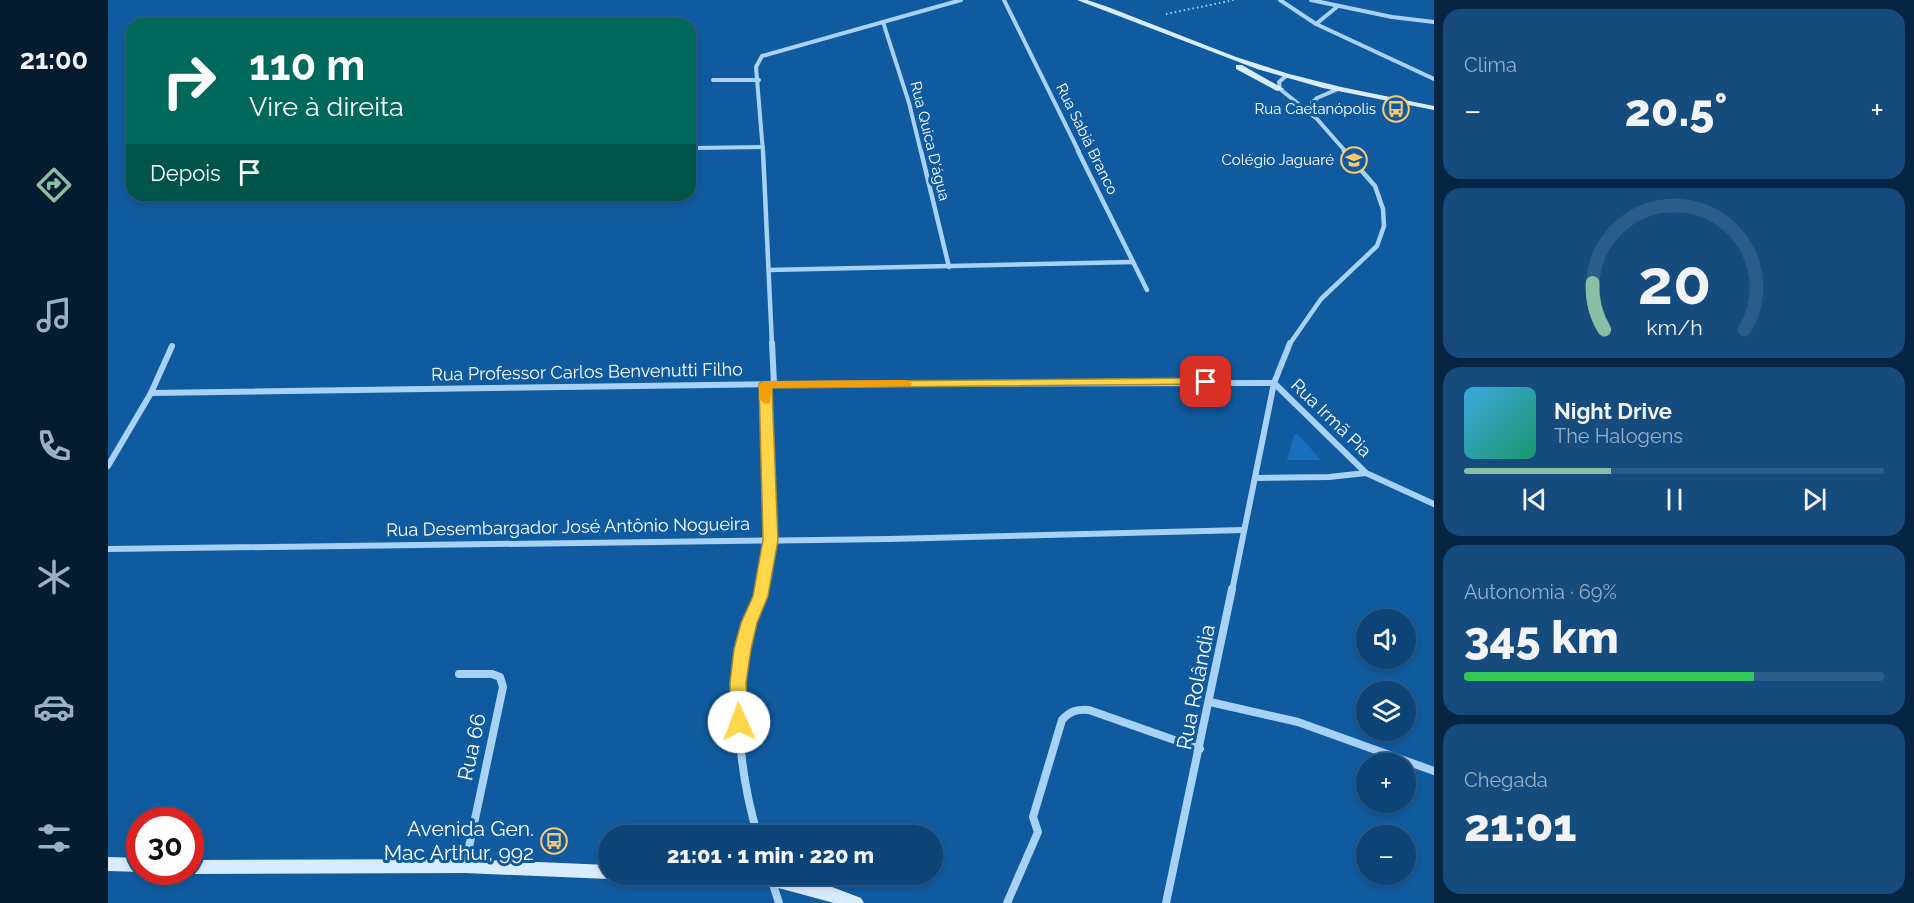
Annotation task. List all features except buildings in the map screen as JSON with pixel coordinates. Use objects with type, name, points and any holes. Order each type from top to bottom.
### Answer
[{"type":"main road","points":[[1080,0],[1119,12],[1198,46],[1280,88]]},
{"type":"main road","points":[[1098,0],[1119,12]]},
{"type":"main road","points":[[1198,46],[1286,76],[1434,108]]},
{"type":"main road","points":[[108,864],[126,865]]},
{"type":"main road","points":[[204,867],[465,866],[598,872]]},
{"type":"main road","points":[[802,885],[855,903]]},
{"type":"street","points":[[774,384],[770,270],[759,80],[756,67],[758,60],[763,55],[774,51],[961,0]]},
{"type":"street","name":"Rua Sabiá Branco","points":[[1004,0],[1147,290]]},
{"type":"street","points":[[1280,0],[1316,24],[1434,79]]},
{"type":"street","points":[[1311,0],[1434,22]]},
{"type":"street","points":[[1316,24],[1338,6]]},
{"type":"street","name":"Rua Quica D'água","points":[[883,22],[909,103],[949,267]]},
{"type":"street","points":[[1280,88],[1279,82],[1286,76]]},
{"type":"street","points":[[713,81],[759,80]]},
{"type":"street","name":"Rua Irmã Pia","points":[[1280,88],[1317,119],[1375,186],[1383,209],[1384,226],[1377,246],[1321,298],[1293,338],[1274,383],[1366,473],[1434,504]]},
{"type":"street","points":[[1317,119],[1312,104],[1317,98],[1338,89]]},
{"type":"street","points":[[696,148],[763,147]]},
{"type":"street","points":[[770,270],[1133,262]]},
{"type":"street","points":[[108,466],[151,393],[172,346]]},
{"type":"street","name":"Rua Professor Carlos Benvenutti Filho","points":[[151,393],[765,384],[1274,383]]},
{"type":"street","name":"Rua Rolândia","points":[[1166,903],[1210,702],[1274,383]]},
{"type":"street","points":[[755,825],[749,807],[739,722],[738,683],[749,623],[760,596],[771,540],[765,384]]},
{"type":"street","points":[[1255,478],[1329,477],[1366,473]]},
{"type":"street","name":"Rua Desembargador José Antônio Nogueira","points":[[108,549],[889,539],[1244,530]]},
{"type":"street","name":"Rua 66","points":[[459,674],[492,674],[500,677],[503,687],[465,866]]},
{"type":"street","points":[[1210,702],[1298,722],[1434,771]]},
{"type":"street","points":[[1007,903],[1038,832],[1033,817],[1062,720],[1068,713],[1080,708],[1089,710],[1200,749]]},
{"type":"street","points":[[774,885],[779,903]]},
{"type":"path","points":[[1138,20],[1234,0]]},
{"type":"shaded area","points":[[1297,433],[1321,460],[1287,460],[1294,435]]},
{"type":"slow traffic","points":[[766,400],[765,384],[906,383]]},
{"type":"place","name":"Rua Caetanópolis","points":[[1396,109]]},
{"type":"place","name":"Colégio Jaguaré","points":[[1354,160]]},
{"type":"place","name":"Avenida Gen. Mac Arthur, 992","points":[[554,841]]},
{"type":"route","points":[[739,722],[738,683],[743,649],[749,623],[760,596],[771,540],[765,384],[1206,382]]}]
